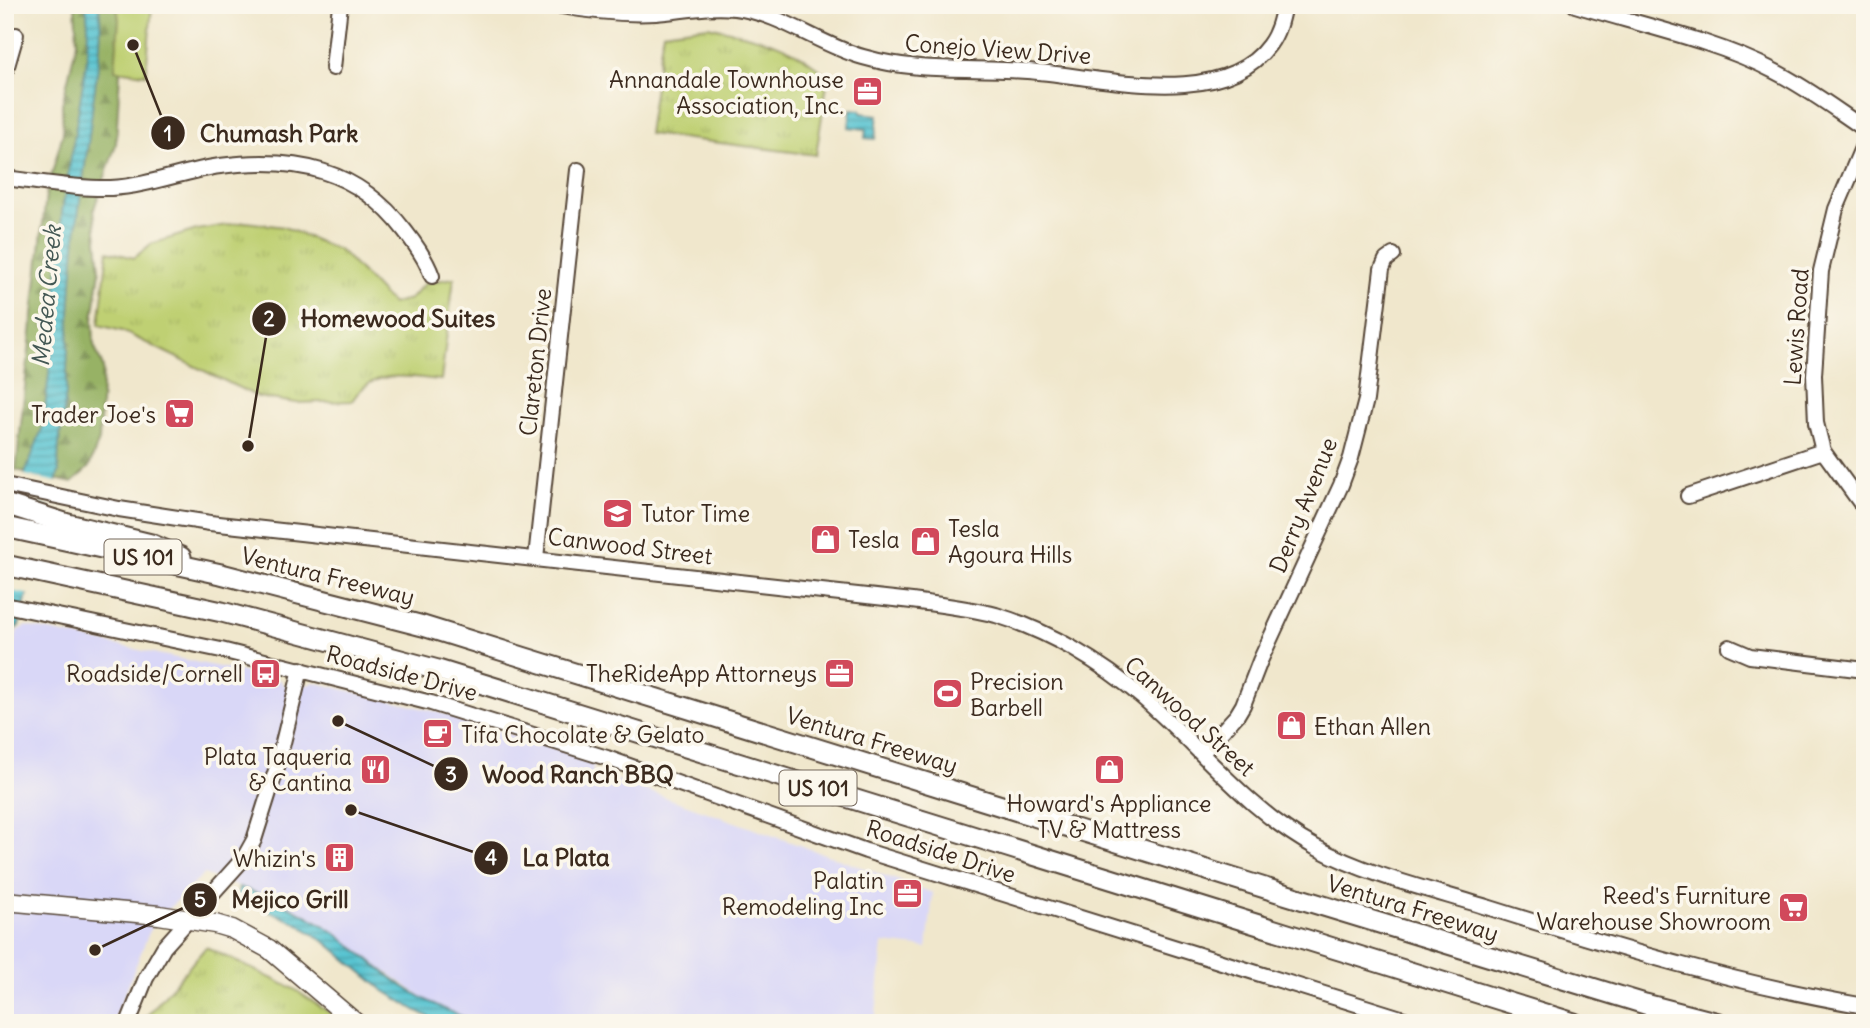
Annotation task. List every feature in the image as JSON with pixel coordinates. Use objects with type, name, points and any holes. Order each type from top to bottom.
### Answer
[{"type":"highway","points":[[7,495],[67,532]]},
{"type":"highway","name":"Ventura Freeway","points":[[5,527],[67,532],[423,626],[1307,901],[1645,1004],[1718,1023]]},
{"type":"highway","name":"US 101","points":[[5,565],[222,612],[438,670],[1574,1023]]},
{"type":"main road","points":[[5,901],[189,919],[232,929],[269,949],[356,1023]]},
{"type":"street","points":[[333,68],[340,5]]},
{"type":"street","name":"Conejo View Drive","points":[[555,5],[624,14],[710,7],[736,8],[767,16],[863,57],[911,68],[1030,71],[1134,83],[1181,84],[1213,79],[1237,71],[1253,61],[1269,46],[1279,28],[1284,5]]},
{"type":"street","points":[[1575,5],[1600,9],[1752,61],[1790,80],[1865,129]]},
{"type":"street","points":[[5,73],[16,35]]},
{"type":"street","name":"Lewis Road","points":[[1865,141],[1836,209],[1821,271],[1814,393],[1816,423],[1823,452],[1865,509]]},
{"type":"street","points":[[5,178],[99,188],[146,183],[222,166],[283,165],[334,174],[369,193],[392,214],[419,250],[432,276]]},
{"type":"street","name":"Clareton Drive","points":[[536,558],[578,170]]},
{"type":"street","name":"Derry Avenue","points":[[1202,754],[1243,705],[1341,485],[1366,400],[1382,269],[1386,260],[1393,255]]},
{"type":"street","points":[[1688,496],[1823,452]]},
{"type":"street","name":"Canwood Street","points":[[7,495],[58,497],[156,516],[210,523],[912,601],[996,616],[1049,636],[1092,660],[1144,699],[1262,812],[1316,847],[1356,866],[1648,957],[1811,997],[1865,1006]]},
{"type":"street","name":"Roadside Drive","points":[[5,605],[173,639],[432,703],[607,758],[866,851],[1418,1023]]},
{"type":"street","points":[[1729,647],[1750,656],[1865,670]]},
{"type":"street","points":[[128,1023],[154,962],[164,947],[244,858],[254,840],[277,767],[301,669]]},
{"type":"shaded area","points":[[26,626],[280,680],[283,685],[290,686],[292,682],[309,685],[313,682],[434,711],[595,761],[592,771],[933,893],[927,948],[883,943],[875,1023],[482,1023],[454,1014],[428,1001],[293,907],[204,874],[152,925],[113,1023],[5,1023],[5,927],[10,874],[5,873],[5,769],[10,671],[17,631]]},
{"type":"green space","points":[[75,5],[117,5],[119,20],[115,70],[120,71],[116,144],[94,209],[100,271],[93,319],[94,345],[103,367],[99,440],[89,467],[72,483],[16,470],[46,195],[63,133],[62,104],[77,42]]},
{"type":"green space","points":[[117,5],[152,5],[146,74],[115,70],[119,20]]},
{"type":"green space","points":[[708,26],[772,42],[801,56],[828,77],[816,155],[648,134],[663,32]]},
{"type":"green space","points":[[246,222],[284,227],[341,251],[392,304],[410,299],[425,283],[454,278],[441,380],[403,376],[380,379],[360,390],[352,401],[296,403],[258,397],[122,331],[99,325],[108,251],[134,258],[151,244],[197,230]]},
{"type":"green space","points":[[206,947],[294,989],[345,1023],[141,1023]]},
{"type":"water","points":[[86,5],[99,5],[100,45],[75,248],[59,471],[19,626],[9,633],[5,654],[5,560],[25,474],[43,426],[62,212],[87,58]]},
{"type":"water","points":[[851,109],[878,115],[875,139],[865,138],[866,129],[849,127]]},
{"type":"water","points":[[239,887],[307,915],[412,992],[479,1023],[441,1023],[415,1010],[383,990],[328,944],[295,922],[237,898]]},
{"type":"pier","points":[[21,474],[61,483],[55,508],[16,499]]},
{"type":"pier","points":[[15,501],[54,513],[31,595],[5,590],[5,544]]},
{"type":"place","name":"Chumash Park","points":[[133,45]]},
{"type":"place","name":"Annandale Townhouse Association, Inc.","points":[[867,92]]},
{"type":"place","name":"Trader Joe's","points":[[179,414]]},
{"type":"place","name":"Homewood Suites","points":[[248,446]]},
{"type":"place","name":"Tutor Time","points":[[618,513]]},
{"type":"place","name":"Tesla","points":[[825,539]]},
{"type":"place","name":"Tesla Agoura Hills","points":[[925,541]]},
{"type":"place","name":"Roadside/Cornell","points":[[266,673]]},
{"type":"place","name":"TheRideApp Attorneys","points":[[840,673]]},
{"type":"place","name":"Precision Barbell","points":[[947,694]]},
{"type":"place","name":"Wood Ranch BBQ","points":[[338,721]]},
{"type":"place","name":"Ethan Allen","points":[[1291,726]]},
{"type":"place","name":"Tifa Chocolate & Gelato","points":[[438,734]]},
{"type":"place","name":"Plata Taqueria & Cantina","points":[[375,769]]},
{"type":"place","name":"Howard's Appliance TV & Mattress","points":[[1109,769]]},
{"type":"place","name":"La Plata","points":[[351,810]]},
{"type":"place","name":"Whizin's","points":[[339,858]]},
{"type":"place","name":"Palatin Remodeling Inc","points":[[907,893]]},
{"type":"place","name":"Reed's Furniture Warehouse Showroom","points":[[1794,908]]},
{"type":"place","name":"Mejico Grill","points":[[95,950]]},
{"type":"water label","name":"Medea Creek","points":[[46,296]]}]
